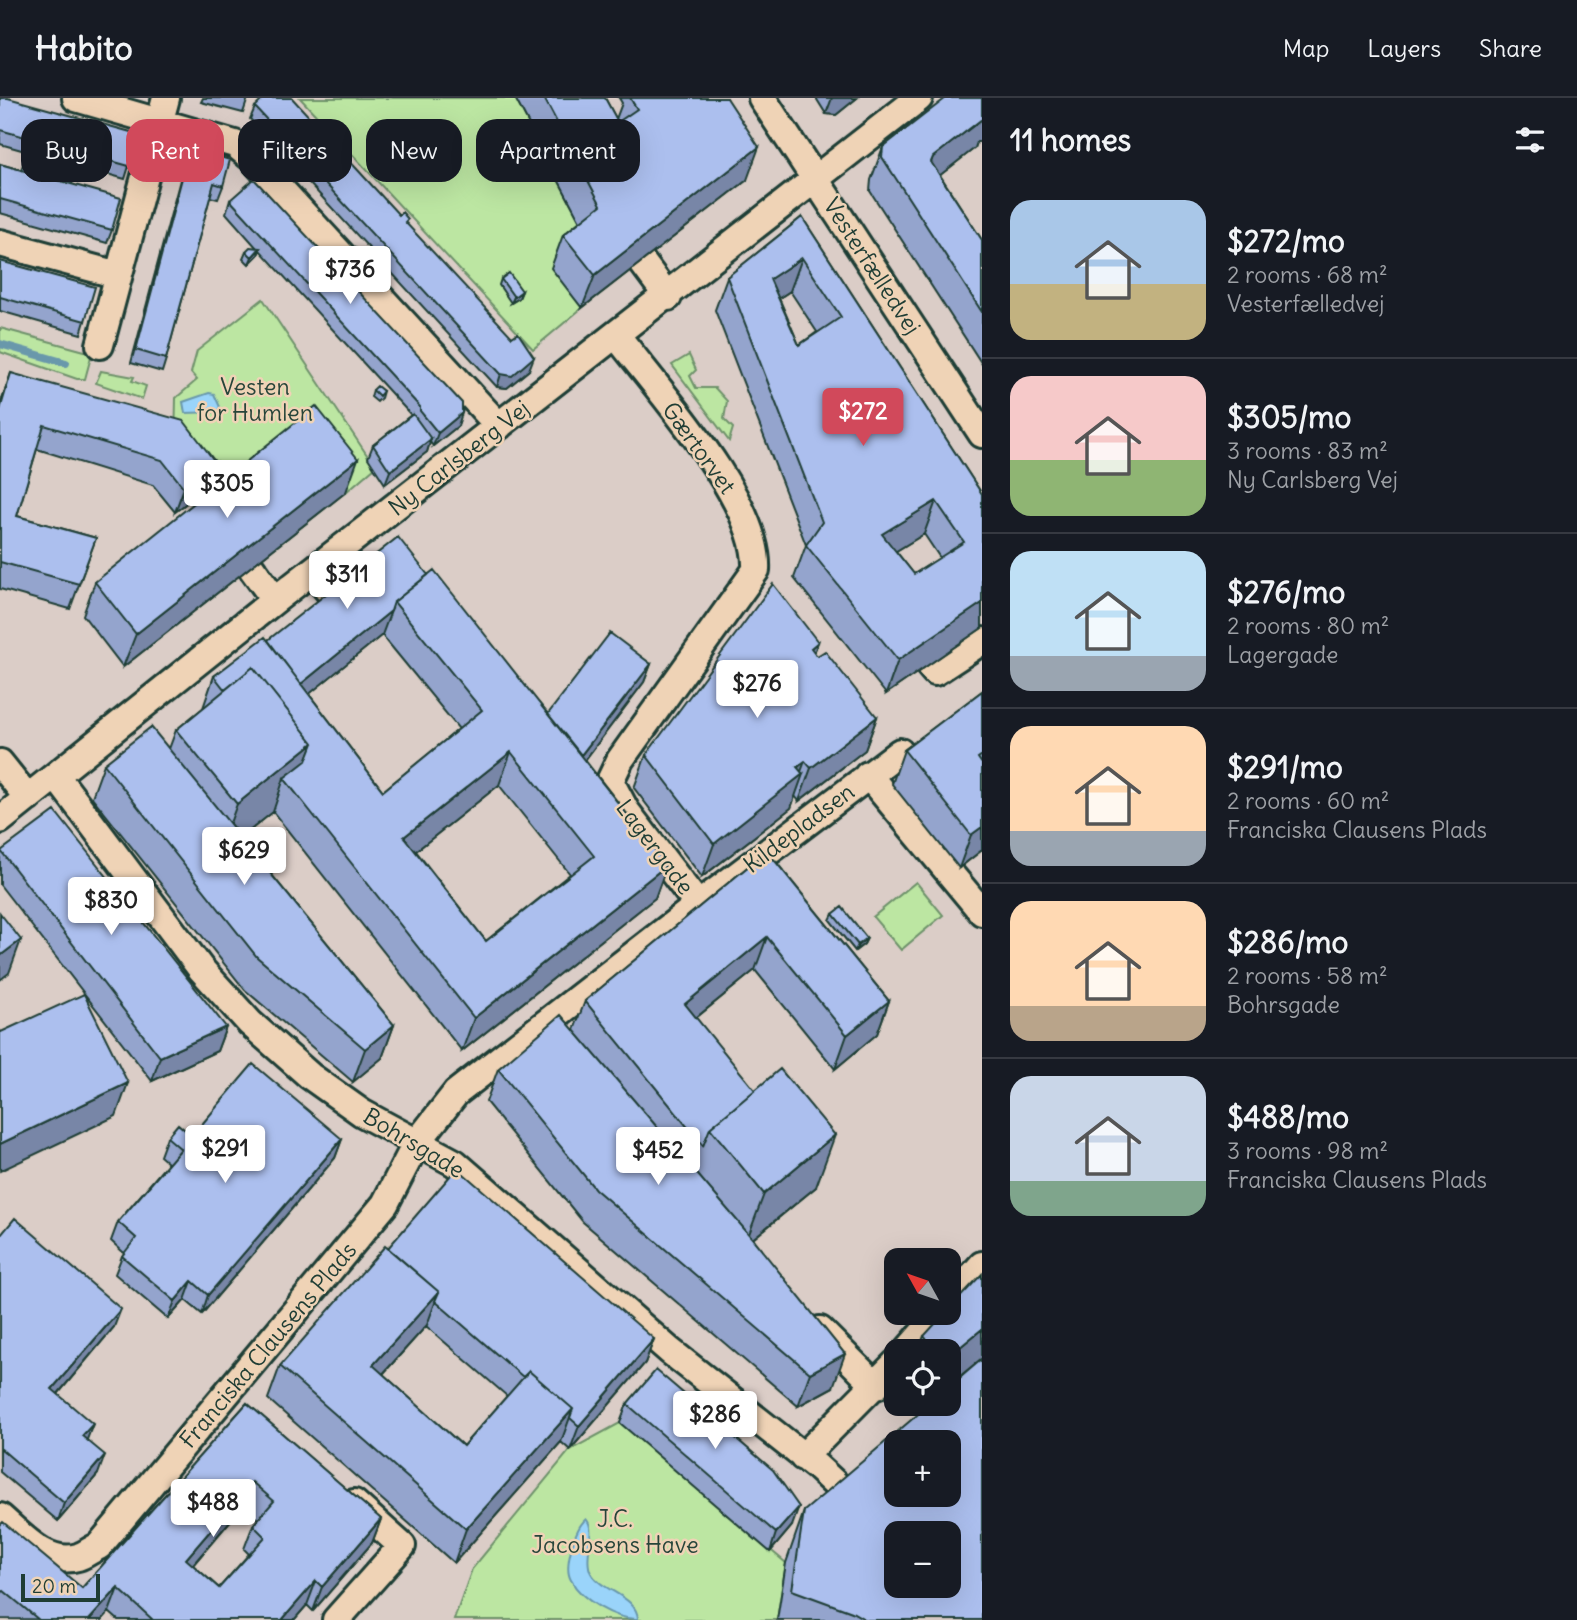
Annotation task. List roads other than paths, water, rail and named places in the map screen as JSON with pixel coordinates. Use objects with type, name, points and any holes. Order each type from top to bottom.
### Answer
[{"type":"street","points":[[76,98],[162,110],[235,144],[253,159],[499,426]]},
{"type":"street","name":"Vesterfælledvej","points":[[762,98],[982,434]]},
{"type":"street","name":"Ny Carlsberg Vej","points":[[0,820],[275,600],[919,98]]},
{"type":"street","points":[[100,345],[162,110]]},
{"type":"street","points":[[0,243],[118,275]]},
{"type":"street","points":[[642,262],[667,297]]},
{"type":"street","name":"Gærtorvet","points":[[617,336],[727,484],[755,543],[756,570]]},
{"type":"street","points":[[251,567],[275,600]]},
{"type":"street","name":"Lagergade","points":[[456,1093],[698,905],[626,811],[610,781],[620,760],[756,570]]},
{"type":"street","points":[[312,571],[338,602]]},
{"type":"street","points":[[929,665],[936,672],[982,640]]},
{"type":"street","name":"Kildepladsen","points":[[698,905],[900,751]]},
{"type":"street","points":[[0,763],[27,798]]},
{"type":"street","points":[[868,775],[982,912]]},
{"type":"street","name":"Bohrsgade","points":[[56,776],[184,967],[310,1076],[362,1113],[455,1163],[670,1351],[810,1462],[857,1504]]},
{"type":"street","points":[[545,1023],[563,1043]]},
{"type":"street","name":"Franciska Clausens Plads","points":[[95,1548],[230,1393],[385,1204],[416,1144],[456,1093]]},
{"type":"street","points":[[961,1289],[982,1265]]},
{"type":"street","points":[[799,1310],[876,1385]]},
{"type":"street","points":[[917,1339],[929,1325]]},
{"type":"street","points":[[861,1472],[810,1462],[884,1376]]},
{"type":"street","points":[[230,1393],[250,1411]]},
{"type":"street","points":[[331,1483],[402,1546],[336,1620]]},
{"type":"street","points":[[0,1517],[36,1548],[54,1556],[77,1557],[95,1548],[115,1566]]},
{"type":"water","points":[[209,393],[214,394],[220,407],[218,412],[185,413],[183,402]]},
{"type":"water","points":[[586,1519],[590,1530],[588,1560],[591,1573],[602,1585],[632,1605],[638,1619],[620,1616],[600,1607],[583,1595],[571,1580],[568,1566],[571,1548]]},
{"type":"waterway","points":[[0,344],[66,363]]},
{"type":"park label","name":"Vesten for Humlen","points":[[255,400]]},
{"type":"park label","name":"J.C. Jacobsens Have","points":[[615,1532]]}]
